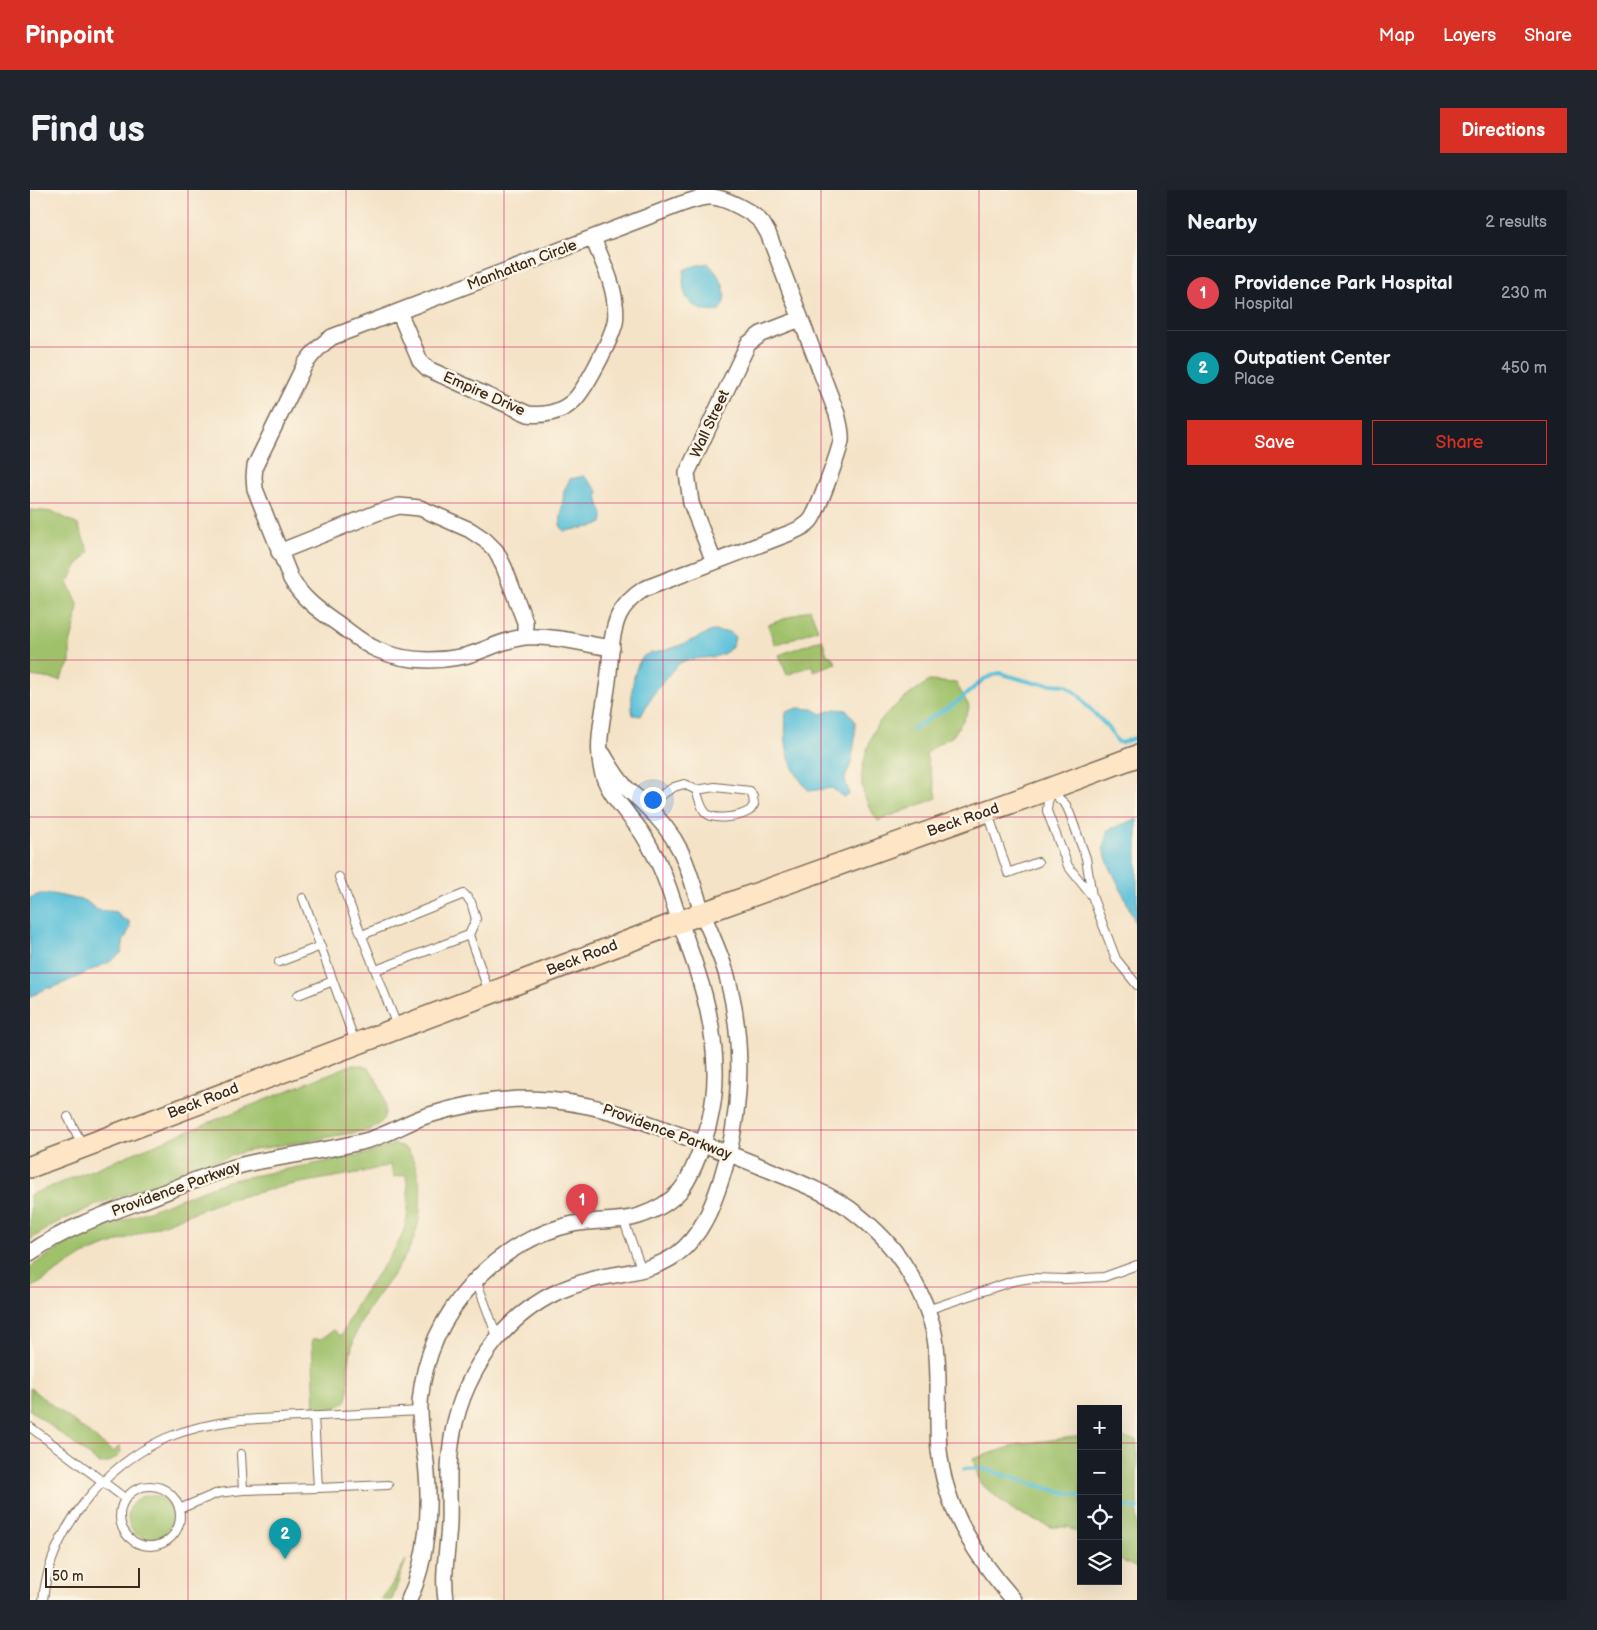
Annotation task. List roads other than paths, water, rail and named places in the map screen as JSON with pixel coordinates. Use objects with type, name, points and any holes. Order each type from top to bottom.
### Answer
[{"type":"main road","name":"Beck Road","points":[[30,1167],[703,913],[1137,756]]},
{"type":"street","name":"Manhattan Circle","points":[[714,197],[741,208],[762,223],[768,233],[837,414],[841,441],[816,514],[809,523],[790,533],[644,589],[632,597],[618,617],[612,648],[524,637],[463,656],[441,660],[418,660],[378,650],[359,639],[305,599],[290,579],[254,489],[255,466],[301,373],[316,349],[332,338],[399,312],[694,200],[714,197]]},
{"type":"street","name":"Empire Drive","points":[[399,312],[420,360],[428,369],[528,414],[545,414],[555,411],[569,405],[577,398],[606,348],[615,321],[616,305],[613,289],[593,238]]},
{"type":"street","name":"Wall Street","points":[[714,562],[691,503],[687,473],[748,344],[761,334],[800,319]]},
{"type":"street","points":[[279,552],[379,512],[399,506],[420,508],[470,530],[485,540],[496,551],[525,622],[524,637]]},
{"type":"street","points":[[409,1600],[421,1562],[426,1530],[428,1497],[421,1431],[420,1400],[429,1351],[450,1312],[476,1280],[503,1256],[528,1241],[572,1224],[637,1216],[656,1208],[681,1190],[690,1177],[704,1144],[711,1121],[715,1071],[713,1037],[700,978],[668,887],[651,849],[613,795],[606,783],[601,766],[600,748],[612,648]]},
{"type":"street","points":[[446,1600],[444,1588],[449,1524],[450,1448],[454,1420],[461,1398],[483,1357],[527,1310],[558,1292],[587,1281],[642,1270],[662,1263],[676,1255],[693,1240],[704,1224],[730,1154],[738,1099],[737,1032],[727,978],[718,949],[680,851],[669,831],[622,784],[600,748]]},
{"type":"street","points":[[628,815],[645,805]]},
{"type":"street","points":[[651,849],[673,838]]},
{"type":"street","name":"Providence Parkway","points":[[30,1253],[65,1231],[221,1171],[252,1163],[370,1140],[427,1116],[494,1101],[526,1099],[560,1101],[597,1107],[639,1119],[730,1154],[827,1196],[851,1210],[894,1249],[910,1274],[927,1310],[935,1339],[939,1449],[952,1504],[965,1534],[984,1564],[1014,1600]]},
{"type":"lane","points":[[645,805],[674,787],[684,784],[696,790],[715,788],[750,791],[754,797],[754,805],[749,811],[732,816],[720,818],[711,816],[706,814],[702,808],[696,790]]},
{"type":"lane","points":[[1049,789],[1047,811],[1068,866],[1092,896]]},
{"type":"lane","points":[[1049,789],[1066,805],[1086,858],[1092,896],[1116,959],[1137,985]]},
{"type":"lane","points":[[988,811],[1008,873],[1038,862]]},
{"type":"lane","points":[[339,877],[398,1028]]},
{"type":"lane","points":[[362,935],[464,894],[471,902],[476,919],[469,935],[489,994]]},
{"type":"lane","points":[[304,898],[356,1044]]},
{"type":"lane","points":[[376,970],[469,935]]},
{"type":"lane","points":[[279,962],[320,946]]},
{"type":"lane","points":[[298,995],[333,981]]},
{"type":"lane","points":[[68,1116],[83,1146]]},
{"type":"lane","points":[[623,1219],[642,1270]]},
{"type":"lane","points":[[927,1310],[1013,1281],[1032,1278],[1104,1277],[1137,1264]]},
{"type":"lane","points":[[476,1280],[498,1339]]},
{"type":"lane","points":[[43,1600],[48,1575],[59,1545],[74,1517],[102,1482],[146,1448],[190,1429],[240,1420],[421,1411]]},
{"type":"lane","points":[[314,1416],[318,1488]]},
{"type":"lane","points":[[30,1427],[126,1499]]},
{"type":"lane","points":[[241,1454],[243,1490]]},
{"type":"lane","points":[[179,1509],[218,1493],[243,1490],[388,1485]]},
{"type":"lane","points":[[147,1486],[156,1486],[165,1490],[173,1496],[179,1509],[179,1524],[175,1534],[167,1541],[158,1545],[148,1546],[129,1538],[120,1520],[120,1510],[126,1499],[138,1489],[147,1486]]},
{"type":"water","points":[[708,263],[723,285],[725,297],[720,311],[713,312],[701,309],[690,303],[685,294],[684,270]]},
{"type":"water","points":[[584,476],[598,491],[598,500],[603,516],[602,523],[591,527],[564,531],[560,525],[564,491],[570,479]]},
{"type":"water","points":[[712,631],[729,632],[735,637],[732,646],[726,652],[719,655],[686,660],[680,663],[658,687],[641,716],[633,715],[632,693],[634,675],[644,656],[679,646]]},
{"type":"water","points":[[798,708],[813,709],[822,714],[834,709],[847,710],[855,721],[855,739],[851,763],[845,778],[849,795],[843,797],[832,788],[809,791],[795,772],[786,745],[785,724],[786,712]]},
{"type":"water","points":[[1137,819],[1137,927],[1103,848],[1108,830]]},
{"type":"water","points":[[40,894],[52,894],[86,901],[97,910],[117,912],[121,918],[129,921],[130,928],[124,940],[121,953],[111,961],[30,997],[30,898]]},
{"type":"waterway","points":[[912,729],[956,703],[984,679],[999,673],[1034,683],[1066,685],[1080,696],[1085,704],[1108,727],[1117,741],[1121,743],[1137,737]]},
{"type":"waterway","points":[[964,1469],[981,1468],[1077,1495]]},
{"type":"waterway","points":[[1122,1506],[1137,1509]]},
{"type":"place","name":"Providence Park Hospital","points":[[582,1225]]},
{"type":"place","name":"Outpatient Center","points":[[285,1559]]}]
